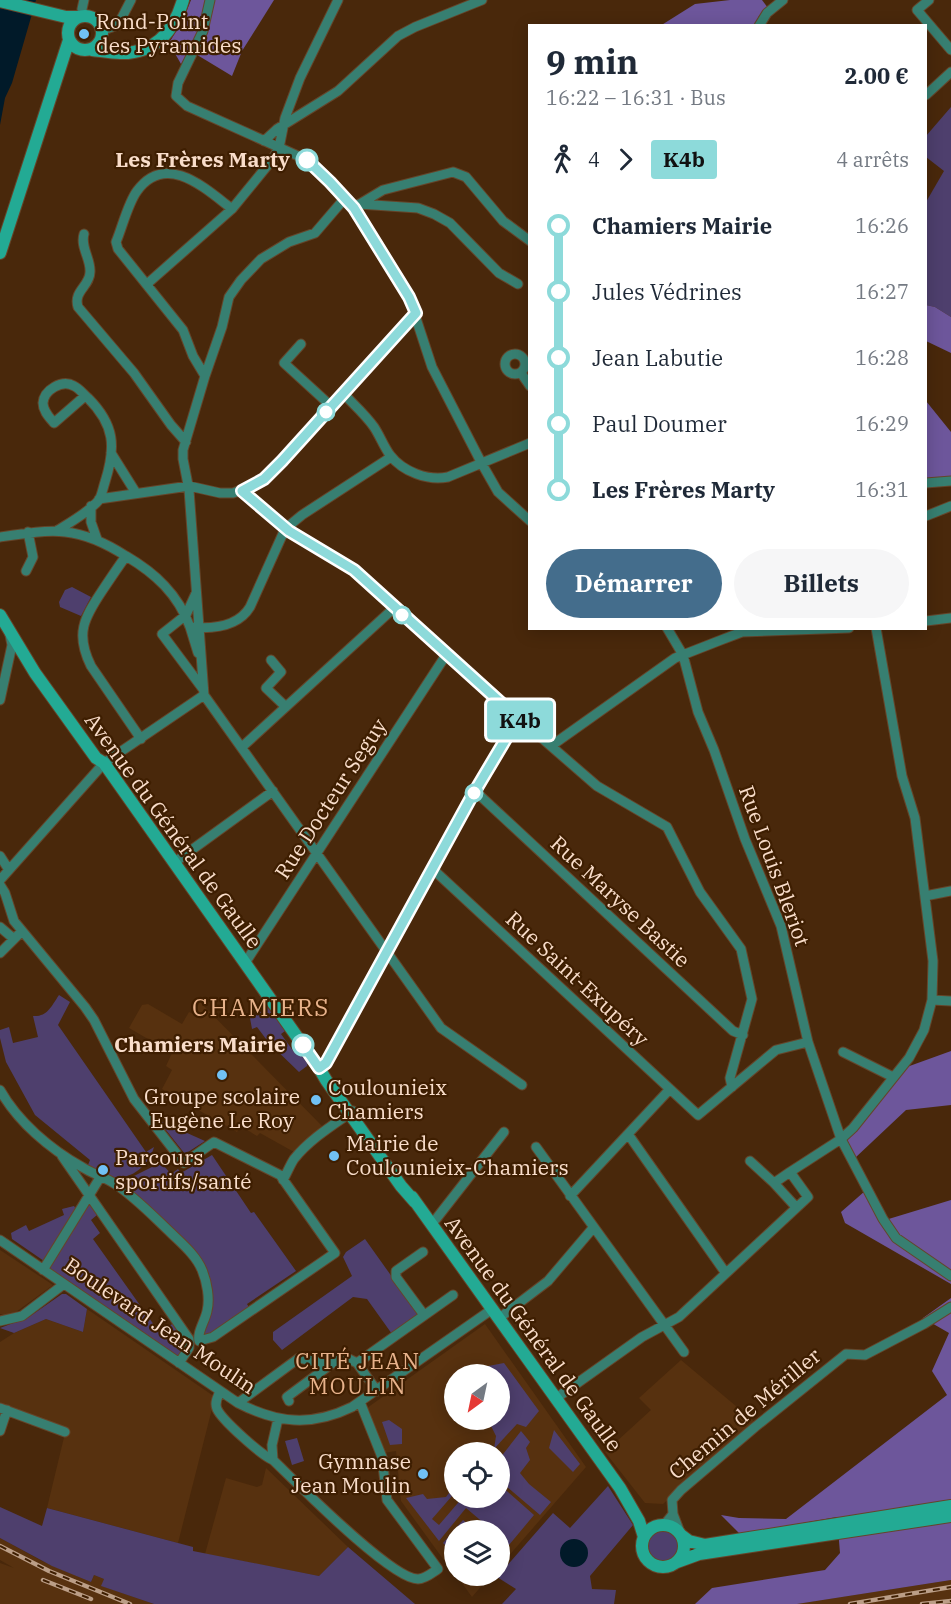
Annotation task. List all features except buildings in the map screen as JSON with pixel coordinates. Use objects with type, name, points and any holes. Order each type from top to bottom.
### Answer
[{"type":"main road","points":[[0,1],[33,11],[55,22],[76,49],[131,53],[151,47],[167,34],[178,15],[183,0]]},
{"type":"main road","points":[[0,7],[66,17],[93,18],[101,25],[107,42],[120,51],[131,53]]},
{"type":"main road","points":[[0,253],[54,87],[70,24],[81,17]]},
{"type":"main road","points":[[54,87],[70,61],[99,44],[103,33]]},
{"type":"main road","points":[[0,615],[9,628]]},
{"type":"main road","name":"Avenue du Général de Gaulle","points":[[9,628],[101,754],[104,763],[319,1068],[329,1077],[351,1112],[404,1183],[494,1314],[620,1488],[639,1521],[644,1537],[643,1552],[649,1561],[665,1567],[699,1554],[951,1516]]},
{"type":"main road","name":"Avenue du Général de Gaulle","points":[[620,1488],[661,1525],[671,1526],[689,1541],[705,1545],[951,1506]]},
{"type":"main road","points":[[644,1537],[651,1529],[661,1525]]},
{"type":"main road","points":[[677,1562],[684,1549],[681,1535]]},
{"type":"street","points":[[81,17],[84,0]]},
{"type":"street","points":[[103,33],[118,25],[131,0]]},
{"type":"street","points":[[210,0],[203,31],[178,82],[176,96],[187,106],[307,160],[345,198],[357,206],[409,297],[432,367],[482,464],[498,492],[528,519]]},
{"type":"street","points":[[147,284],[232,209],[272,160],[279,148],[284,124],[300,78],[338,0]]},
{"type":"street","points":[[264,141],[284,124],[347,84],[398,36],[482,0]]},
{"type":"street","points":[[760,24],[767,13],[783,0]]},
{"type":"street","points":[[929,0],[917,10],[951,50]]},
{"type":"street","points":[[927,94],[951,72]]},
{"type":"street","points":[[357,206],[383,190],[453,172],[466,177],[503,220],[528,239]]},
{"type":"street","points":[[205,376],[193,356],[183,330],[118,249],[116,242],[136,191],[148,180],[161,174],[173,173],[186,177],[205,188],[232,209]]},
{"type":"street","points":[[204,692],[189,486],[183,459],[186,442],[222,327],[229,297],[261,259],[289,243],[315,233],[345,198]]},
{"type":"street","points":[[357,206],[418,208],[434,214],[450,223],[499,273],[518,284]]},
{"type":"street","points":[[84,234],[82,239],[91,269],[90,277],[78,294],[76,300],[78,307],[134,373],[186,442]]},
{"type":"street","points":[[58,530],[95,503],[136,493],[189,486],[220,493],[242,491],[264,479],[416,313]]},
{"type":"street","points":[[301,344],[284,363],[331,406]]},
{"type":"street","points":[[520,373],[528,383]]},
{"type":"street","points":[[85,396],[54,423],[45,411],[43,402],[49,391],[57,385],[65,383],[74,386],[85,396],[100,411],[112,437],[109,471],[95,503],[91,522],[97,539]]},
{"type":"street","points":[[342,393],[365,416],[391,457],[417,474],[439,479],[448,477],[528,444]]},
{"type":"street","points":[[111,453],[136,493]]},
{"type":"street","points":[[190,627],[221,626],[233,622],[247,612],[285,529],[302,515],[391,457]]},
{"type":"street","points":[[927,483],[951,481]]},
{"type":"street","points":[[242,491],[285,529],[354,570],[446,655],[597,786],[667,827],[700,891],[741,950],[752,999],[730,1078],[732,1087],[776,1050],[808,1042]]},
{"type":"street","points":[[927,516],[951,507]]},
{"type":"street","points":[[78,517],[97,539]]},
{"type":"street","points":[[0,537],[58,530],[97,539],[146,568],[164,584],[186,615],[201,666]]},
{"type":"street","points":[[26,571],[33,557],[28,532]]},
{"type":"street","points":[[126,556],[89,611],[83,626],[82,640],[84,653],[90,666],[141,739]]},
{"type":"street","points":[[197,593],[186,615],[162,634],[316,855],[441,1028],[522,1085]]},
{"type":"street","points":[[242,747],[394,608]]},
{"type":"street","points":[[927,621],[951,618]]},
{"type":"street","points":[[0,700],[2,679],[12,645],[9,628]]},
{"type":"street","name":"Rue Louis Bleriot","points":[[668,630],[683,656],[698,712],[714,750],[745,839],[781,926],[808,1042],[841,1139],[896,1239],[951,1276]]},
{"type":"street","points":[[551,746],[675,658],[742,632],[796,630]]},
{"type":"street","points":[[774,1183],[841,1139],[853,1128],[909,1058],[924,1030],[932,1000],[933,961],[915,818],[902,776],[876,630]]},
{"type":"street","name":"Rue Docteur Seguy","points":[[245,963],[446,655]]},
{"type":"street","points":[[271,660],[281,672],[266,688],[286,707]]},
{"type":"street","points":[[0,880],[104,763],[141,739],[204,692]]},
{"type":"street","points":[[319,1068],[326,1063],[475,791],[510,732],[520,720]]},
{"type":"street","points":[[175,862],[273,791]]},
{"type":"street","name":"Rue Maryse Bastie","points":[[475,791],[733,1031],[743,1035]]},
{"type":"street","points":[[0,856],[9,870]]},
{"type":"street","name":"Rue Saint-Exupéry","points":[[432,871],[437,873],[698,1115],[732,1087]]},
{"type":"street","points":[[0,885],[5,893],[4,908],[85,1007],[94,1020],[134,1099],[184,1163],[214,1142],[280,1176],[335,1253],[213,1337],[200,1341],[198,1335],[208,1308],[206,1287],[202,1269],[189,1251],[117,1185],[82,1168],[22,1121],[7,1103],[0,1090]]},
{"type":"street","points":[[925,896],[951,891]]},
{"type":"street","points":[[0,953],[22,931]]},
{"type":"street","points":[[2,932],[14,939]]},
{"type":"street","points":[[932,1000],[951,1001]]},
{"type":"street","points":[[843,1052],[893,1077]]},
{"type":"street","points":[[570,1196],[670,1089]]},
{"type":"street","points":[[284,1180],[293,1160],[323,1132],[351,1112]]},
{"type":"street","points":[[430,1223],[436,1219],[504,1132]]},
{"type":"street","points":[[628,1134],[725,1272]]},
{"type":"street","points":[[536,1147],[684,1352]]},
{"type":"street","points":[[57,1150],[189,1339],[189,1348],[179,1363]]},
{"type":"street","points":[[750,1161],[796,1207]]},
{"type":"street","points":[[555,1399],[642,1337],[679,1317],[808,1197],[790,1172]]},
{"type":"street","points":[[43,1270],[101,1176]]},
{"type":"street","name":"Boulevard Jean Moulin","points":[[0,1240],[238,1402],[278,1419],[305,1421],[327,1417],[360,1402],[548,1281],[593,1228]]},
{"type":"street","points":[[423,1252],[395,1274],[424,1315]]},
{"type":"street","points":[[0,1321],[22,1316],[64,1284]]},
{"type":"street","points":[[357,1363],[453,1295]]},
{"type":"street","name":"Chemin de Mériller","points":[[661,1525],[673,1514],[671,1505],[675,1497],[755,1426],[846,1354],[865,1355],[951,1307]]},
{"type":"street","points":[[238,1402],[299,1358],[322,1363],[342,1358],[357,1363],[377,1391]]},
{"type":"street","points":[[289,1401],[287,1397],[336,1360]]},
{"type":"street","points":[[220,1391],[216,1402],[219,1412],[260,1453],[273,1460],[323,1508],[399,1573],[419,1579],[438,1569],[387,1500],[382,1457],[360,1402]]},
{"type":"street","points":[[0,1431],[4,1409],[65,1432]]},
{"type":"street","points":[[273,1460],[272,1445],[278,1419]]},
{"type":"street","points":[[673,1514],[681,1535]]},
{"type":"shaded area","points":[[191,0],[274,0],[242,51],[232,76],[189,50],[181,64],[169,43],[183,20]]},
{"type":"shaded area","points":[[730,0],[762,0],[768,8],[759,16],[755,24],[663,24],[695,4]]},
{"type":"shaded area","points":[[951,107],[951,317],[935,307],[927,305],[927,200],[944,171],[927,158],[927,135]]},
{"type":"shaded area","points":[[927,305],[935,307],[951,317],[951,353],[927,341]]},
{"type":"shaded area","points":[[927,402],[951,432],[951,477],[927,479]]},
{"type":"shaded area","points":[[72,587],[91,597],[81,616],[60,607],[59,602],[65,590]]},
{"type":"shaded area","points":[[59,995],[70,1002],[58,1025],[146,1152],[154,1147],[140,1169],[128,1176],[112,1177],[88,1165],[90,1160],[35,1115],[6,1062],[0,1030],[9,1027],[13,1043],[38,1037],[33,1016],[45,1013]]},
{"type":"shaded area","name":"Groupe scolaire Eugène Le Roy","points":[[200,1002],[322,1126],[294,1152],[260,1133],[257,1136],[241,1126],[237,1132],[179,1099],[176,1102],[162,1089],[172,1070],[166,1066],[172,1053],[129,1028],[142,1005],[148,1004],[182,1024],[189,1012],[193,1014]]},
{"type":"shaded area","points":[[266,1005],[285,1031],[281,1034],[294,1052],[298,1050],[308,1062],[307,1066],[299,1072],[269,1043],[257,1027],[252,1029],[250,1018]]},
{"type":"shaded area","points":[[951,1051],[951,1105],[906,1110],[855,1158],[847,1140],[904,1068]]},
{"type":"shaded area","points":[[158,1120],[205,1141],[185,1154]]},
{"type":"shaded area","points":[[212,1155],[251,1213],[254,1212],[296,1271],[247,1304],[250,1309],[212,1334],[199,1336],[209,1309],[203,1268],[123,1185],[124,1181],[158,1164],[164,1166],[171,1174],[178,1169],[181,1173]]},
{"type":"shaded area","points":[[865,1191],[882,1221],[951,1200],[951,1284],[845,1223],[841,1212]]},
{"type":"shaded area","points":[[87,1205],[90,1205],[97,1215],[91,1220],[100,1233],[93,1239],[159,1332],[174,1323],[187,1345],[179,1357],[47,1268]]},
{"type":"shaded area","points":[[74,1206],[76,1209],[44,1261],[12,1239],[11,1233],[26,1225],[29,1231],[64,1215],[62,1209]]},
{"type":"shaded area","points":[[365,1239],[417,1312],[417,1316],[392,1334],[367,1299],[353,1297],[282,1350],[273,1340],[273,1332],[352,1276],[343,1257],[346,1252]]},
{"type":"shaded area","points":[[0,1250],[53,1285],[16,1312],[5,1315],[0,1314]]},
{"type":"shaded area","points":[[62,1294],[66,1294],[87,1309],[83,1332],[46,1319],[14,1333],[0,1328],[29,1317]]},
{"type":"shaded area","points":[[951,1298],[951,1580],[797,1604],[695,1604],[712,1588],[825,1570],[840,1553],[837,1517],[740,1534],[721,1515],[739,1518],[786,1519],[947,1395],[932,1371],[949,1333],[923,1318]]},
{"type":"shaded area","points":[[87,1309],[215,1397],[178,1543],[47,1508],[66,1429],[0,1405],[0,1342],[46,1319],[83,1332]]},
{"type":"shaded area","points":[[485,1324],[586,1467],[510,1554],[510,1520],[444,1520],[444,1560],[401,1501],[396,1451],[384,1453],[367,1408]]},
{"type":"shaded area","points":[[681,1360],[755,1422],[663,1504],[645,1503],[605,1452],[651,1410],[639,1398]]},
{"type":"shaded area","points":[[510,1371],[539,1411],[526,1427],[517,1424],[500,1442],[495,1442],[496,1436],[493,1430],[510,1430]]},
{"type":"shaded area","points":[[389,1420],[402,1429],[402,1444],[390,1445],[382,1422]]},
{"type":"shaded area","points":[[554,1430],[580,1464],[573,1472],[549,1448]]},
{"type":"shaded area","points":[[521,1431],[530,1442],[526,1448],[530,1460],[520,1473],[529,1484],[551,1502],[540,1515],[510,1490],[510,1445]]},
{"type":"shaded area","points":[[297,1438],[304,1461],[292,1465],[285,1441]]},
{"type":"shaded area","points":[[266,1468],[348,1547],[319,1576],[205,1554],[226,1478],[257,1487],[262,1485]]},
{"type":"shaded area","points":[[608,1486],[633,1525],[590,1576],[592,1589],[616,1590],[614,1604],[502,1604],[516,1589],[510,1585],[510,1562],[553,1513],[570,1528]]},
{"type":"shaded area","points":[[423,1494],[427,1499],[444,1497],[444,1505],[432,1519],[439,1525],[454,1508],[466,1508],[456,1520],[444,1520],[444,1535],[439,1541],[406,1498]]},
{"type":"shaded area","points":[[510,1494],[534,1515],[510,1544],[510,1520],[480,1520],[466,1508],[510,1508]]},
{"type":"shaded area","points":[[0,1507],[42,1526],[47,1508],[193,1547],[193,1551],[319,1576],[348,1547],[415,1604],[154,1604],[101,1586],[104,1579],[94,1575],[91,1582],[52,1566],[0,1538]]},
{"type":"shaded area","points":[[663,1531],[674,1536],[679,1547],[674,1558],[663,1563],[652,1558],[647,1547],[652,1536]]},
{"type":"shaded area","points":[[0,1538],[42,1561],[91,1582],[94,1575],[104,1579],[102,1586],[154,1604],[0,1604],[0,1563],[14,1568],[0,1560]]},
{"type":"shaded area","points":[[951,1580],[951,1604],[797,1604],[802,1603]]},
{"type":"shaded area","points":[[464,1586],[482,1586],[472,1597]]},
{"type":"water","points":[[0,0],[36,0],[12,83],[5,98],[0,125]]},
{"type":"water","points":[[574,1539],[584,1543],[588,1553],[584,1563],[574,1567],[564,1563],[560,1553],[564,1543]]},
{"type":"railway","points":[[0,1546],[49,1571],[130,1604]]},
{"type":"railway","points":[[43,1580],[91,1599]]},
{"type":"railway","points":[[850,1604],[951,1587]]},
{"type":"railway","points":[[922,1604],[951,1601]]},
{"type":"bus line","name":"K4b","points":[[303,1045],[319,1068],[326,1063],[472,796],[510,732],[520,720],[354,570],[289,531],[242,491],[264,479],[282,461],[416,313],[409,297],[354,208],[307,160]]},
{"type":"place","name":"Rond-Point des Pyramides","points":[[84,34]]},
{"type":"place","name":"Les Frères Marty","points":[[307,160]]},
{"type":"place","name":"Chamiers Mairie","points":[[303,1045]]},
{"type":"place","name":"Groupe scolaire Eugène Le Roy","points":[[222,1075]]},
{"type":"place","name":"Coulounieix Chamiers","points":[[316,1100]]},
{"type":"place","name":"Mairie de Coulounieix-Chamiers","points":[[334,1156]]},
{"type":"place","name":"Parcours sportifs/santé","points":[[103,1170]]},
{"type":"place","name":"Gymnase Jean Moulin","points":[[423,1474]]},
{"type":"district","name":"CHAMIERS","points":[[261,1008]]},
{"type":"district","name":"CITÉ JEAN MOULIN","points":[[358,1374]]}]
